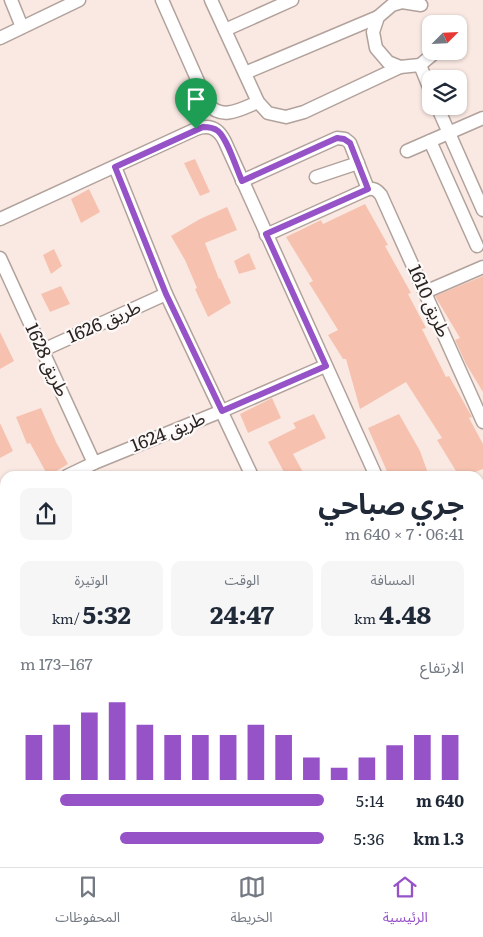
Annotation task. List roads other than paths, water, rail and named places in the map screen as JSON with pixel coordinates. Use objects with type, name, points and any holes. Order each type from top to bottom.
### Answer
[{"type":"street","points":[[11,0],[22,27]]},
{"type":"street","points":[[0,38],[79,0]]},
{"type":"street","points":[[162,0],[208,104],[213,110],[220,114],[258,102]]},
{"type":"street","points":[[211,0],[258,102],[268,113],[286,117],[304,112],[400,67],[420,65],[426,60]]},
{"type":"street","points":[[225,30],[292,0]]},
{"type":"street","points":[[245,73],[378,16],[391,2],[421,5]]},
{"type":"street","points":[[378,16],[373,32],[376,48],[388,62],[400,67]]},
{"type":"street","points":[[420,65],[422,70]]},
{"type":"street","points":[[441,115],[483,210]]},
{"type":"street","points":[[407,151],[483,118]]},
{"type":"street","points":[[0,219],[203,127],[217,130],[222,136],[374,471]]},
{"type":"street","name":"طريق 1610","points":[[242,181],[337,138],[344,139],[350,143],[368,189],[377,190],[381,195],[483,422]]},
{"type":"street","points":[[430,141],[477,246]]},
{"type":"street","points":[[316,177],[358,164]]},
{"type":"street","points":[[115,167],[166,294],[250,471]]},
{"type":"street","points":[[266,234],[368,189]]},
{"type":"street","name":"طريق 1628","points":[[0,258],[94,462]]},
{"type":"street","points":[[424,292],[483,266]]},
{"type":"street","name":"طريق 1626","points":[[43,350],[166,294]]},
{"type":"street","name":"طريق 1624","points":[[77,471],[94,462],[222,411],[326,366]]}]
